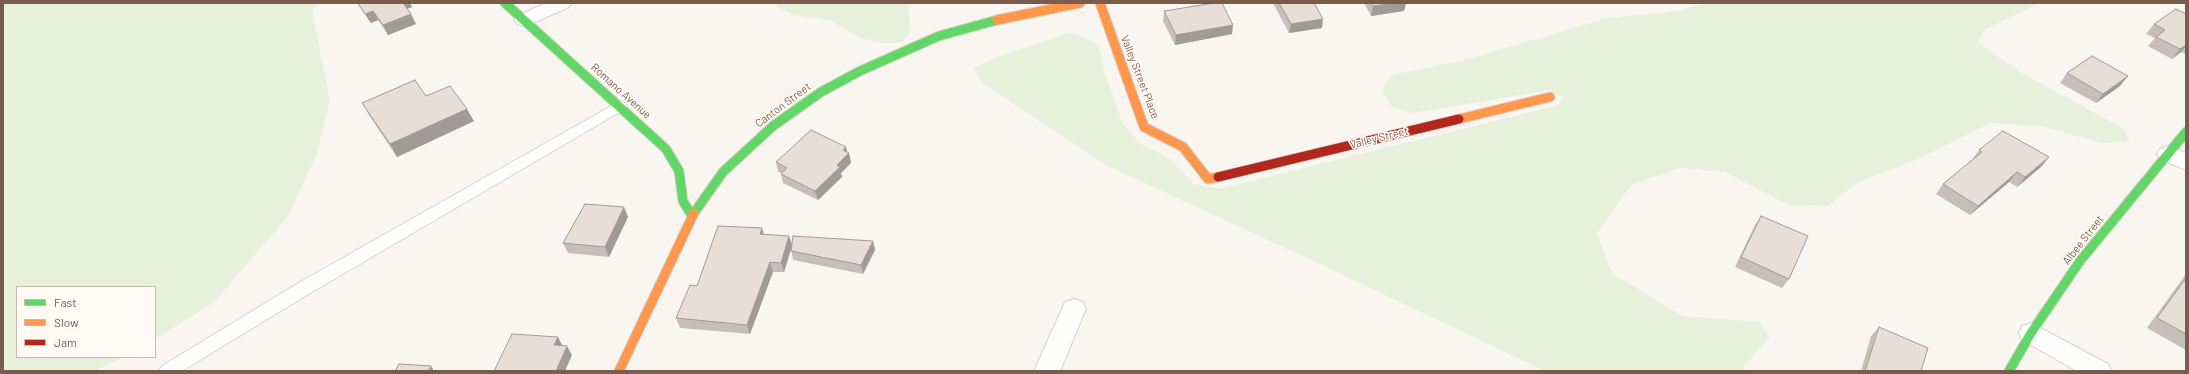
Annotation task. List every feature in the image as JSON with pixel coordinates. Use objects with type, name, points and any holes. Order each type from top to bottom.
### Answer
[{"type":"street","name":"Romano Avenue","points":[[505,3],[666,149],[679,171],[683,201],[692,216]]},
{"type":"street","points":[[524,20],[562,3]]},
{"type":"street","name":"Canton Street","points":[[619,371],[692,216],[723,172],[773,126],[821,92],[873,65],[939,36],[1021,14],[1080,3]]},
{"type":"street","name":"Valley Street Place","points":[[1100,3],[1144,127],[1183,147],[1208,179]]},
{"type":"street","name":"Valley Street","points":[[1208,179],[1550,97]]},
{"type":"street","name":"Albee Street","points":[[2009,371],[2032,333],[2080,261],[2177,158],[2186,132]]},
{"type":"street","points":[[1047,371],[1074,309]]},
{"type":"street","points":[[2032,333],[2100,371]]},
{"type":"lane","points":[[168,371],[301,290],[620,106]]},
{"type":"green space","points":[[3,3],[320,3],[313,8],[314,21],[330,101],[317,153],[289,215],[214,302],[156,338],[156,286],[16,286],[16,358],[122,358],[94,371],[3,371]]},
{"type":"green space","points":[[777,3],[908,3],[910,33],[901,43],[880,43],[859,37],[831,21],[794,15],[776,6]]},
{"type":"green space","points":[[1706,3],[2039,3],[1984,30],[1978,43],[2020,72],[2124,129],[2129,141],[2101,143],[2042,126],[1990,123],[1918,159],[1858,182],[1828,206],[1789,205],[1725,172],[1682,168],[1631,185],[1597,233],[1612,273],[1682,316],[1759,322],[1769,337],[1744,367],[1745,371],[1545,371],[1320,264],[1106,165],[982,83],[973,68],[1004,54],[1070,33],[1084,37],[1099,46],[1104,71],[1123,124],[1141,144],[1170,159],[1193,184],[1219,189],[1559,105],[1562,97],[1551,90],[1413,113],[1392,107],[1382,91],[1392,75],[1465,60],[1608,18],[1680,11]]},
{"type":"building","points":[[358,3],[403,3],[411,14],[383,25],[373,11],[365,14]]},
{"type":"building","points":[[1222,3],[1233,25],[1176,35],[1164,11]]},
{"type":"building","points":[[1279,3],[1314,3],[1323,19],[1291,24]]},
{"type":"building","points":[[1371,3],[1395,3],[1373,6]]},
{"type":"building","points":[[2176,9],[2186,14],[2186,45],[2180,49],[2156,37],[2165,30],[2154,24]]},
{"type":"building","points":[[2092,56],[2128,76],[2103,94],[2067,73]]},
{"type":"building","points":[[415,80],[426,96],[450,86],[467,109],[390,144],[362,103]]},
{"type":"building","points":[[811,130],[846,147],[843,150],[849,153],[837,165],[840,167],[815,191],[781,174],[787,168],[776,162]]},
{"type":"building","points":[[2003,131],[2049,157],[2025,177],[2017,172],[1978,206],[1943,184],[1982,152],[1979,150]]},
{"type":"building","points":[[585,204],[624,207],[605,247],[563,243]]},
{"type":"building","points":[[1761,216],[1808,236],[1789,279],[1741,257]]},
{"type":"building","points":[[718,226],[762,228],[760,234],[789,236],[781,263],[770,262],[747,325],[676,318],[690,285],[697,286]]},
{"type":"building","points":[[793,236],[873,241],[861,265],[791,251]]},
{"type":"building","points":[[2186,278],[2186,334],[2157,318]]},
{"type":"building","points":[[1879,327],[1928,348],[1921,371],[1865,371]]},
{"type":"building","points":[[512,334],[558,337],[554,345],[567,346],[556,371],[494,371]]},
{"type":"building","points":[[399,364],[431,366],[429,370],[434,371],[395,371]]},
{"type":"traffic: fast","points":[[505,3],[666,149],[679,171],[683,201],[692,216]]},
{"type":"traffic: fast","points":[[694,213],[723,172],[773,126],[821,92],[860,71],[939,36],[997,20]]},
{"type":"traffic: fast","points":[[2009,371],[2031,333],[2080,261],[2186,132]]},
{"type":"traffic: slow","points":[[997,20],[1080,3]]},
{"type":"traffic: slow","points":[[1100,3],[1144,127],[1183,147],[1208,179],[1218,177]]},
{"type":"traffic: slow","points":[[1459,119],[1550,97]]},
{"type":"traffic: slow","points":[[619,371],[694,213]]},
{"type":"traffic: jam","points":[[1218,177],[1459,119]]}]
